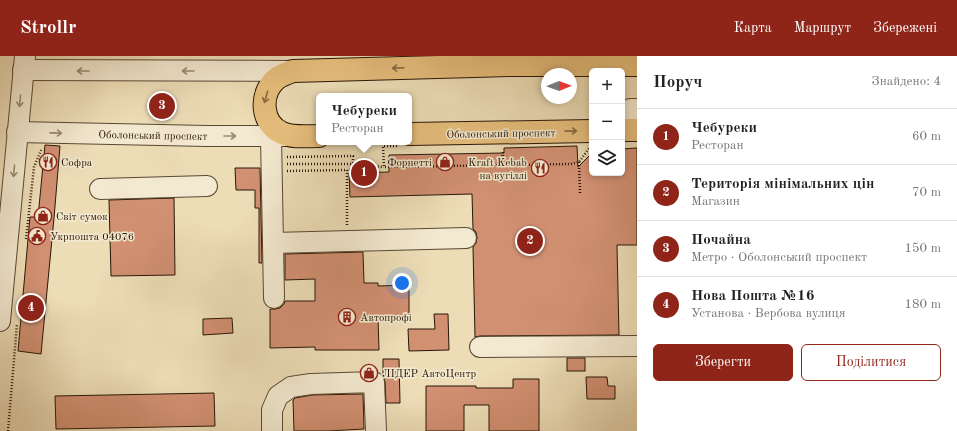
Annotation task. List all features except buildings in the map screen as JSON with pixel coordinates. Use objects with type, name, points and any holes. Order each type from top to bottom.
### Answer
[{"type":"main road","name":"Оболонський проспект","points":[[316,137],[280,153],[281,133],[274,128],[268,120],[264,103],[270,86],[276,79],[293,71],[512,65],[637,65]]},
{"type":"main road","points":[[625,130],[637,130]]},
{"type":"main road","name":"Оболонський проспект","points":[[412,134],[589,131]]},
{"type":"street","name":"Оболонський проспект","points":[[24,63],[224,64],[293,71]]},
{"type":"street","points":[[9,322],[17,132],[24,63]]},
{"type":"street","points":[[625,113],[630,109],[637,109]]},
{"type":"street","name":"Оболонський проспект","points":[[17,132],[163,136],[280,153]]},
{"type":"street","points":[[274,298],[273,243],[280,153]]},
{"type":"street","points":[[100,190],[207,186]]},
{"type":"street","points":[[273,243],[466,238]]},
{"type":"street","points":[[480,347],[637,346]]},
{"type":"street","points":[[272,431],[272,410],[278,396],[291,387],[311,384],[374,382],[376,431]]},
{"type":"path","points":[[25,244],[34,167],[44,143]]},
{"type":"path","points":[[502,165],[503,143]]},
{"type":"path","points":[[383,146],[384,167]]},
{"type":"path","points":[[280,153],[384,167],[571,164],[579,162],[589,149]]},
{"type":"path","points":[[280,153],[282,157],[353,156],[353,170],[347,170],[280,153]]},
{"type":"path","points":[[579,162],[580,193]]},
{"type":"path","points":[[346,241],[347,170]]},
{"type":"path","points":[[8,431],[9,322]]},
{"type":"place","name":"Почайна","points":[[162,106]]},
{"type":"place","name":"Софра","points":[[48,162]]},
{"type":"place","name":"Форнетті","points":[[445,162]]},
{"type":"place","name":"Kraft Kebab на вугіллі","points":[[540,168]]},
{"type":"place","name":"Чебуреки","points":[[364,173]]},
{"type":"place","name":"Світ сумок","points":[[43,216]]},
{"type":"place","name":"Укрпошта 04076","points":[[37,236]]},
{"type":"place","name":"Територія мінімальних цін","points":[[530,241]]},
{"type":"place","name":"Нова Пошта №16","points":[[31,308]]},
{"type":"place","name":"Автопрофі","points":[[347,317]]},
{"type":"place","name":"ЛІДЕР АвтоЦентр","points":[[369,373]]}]
